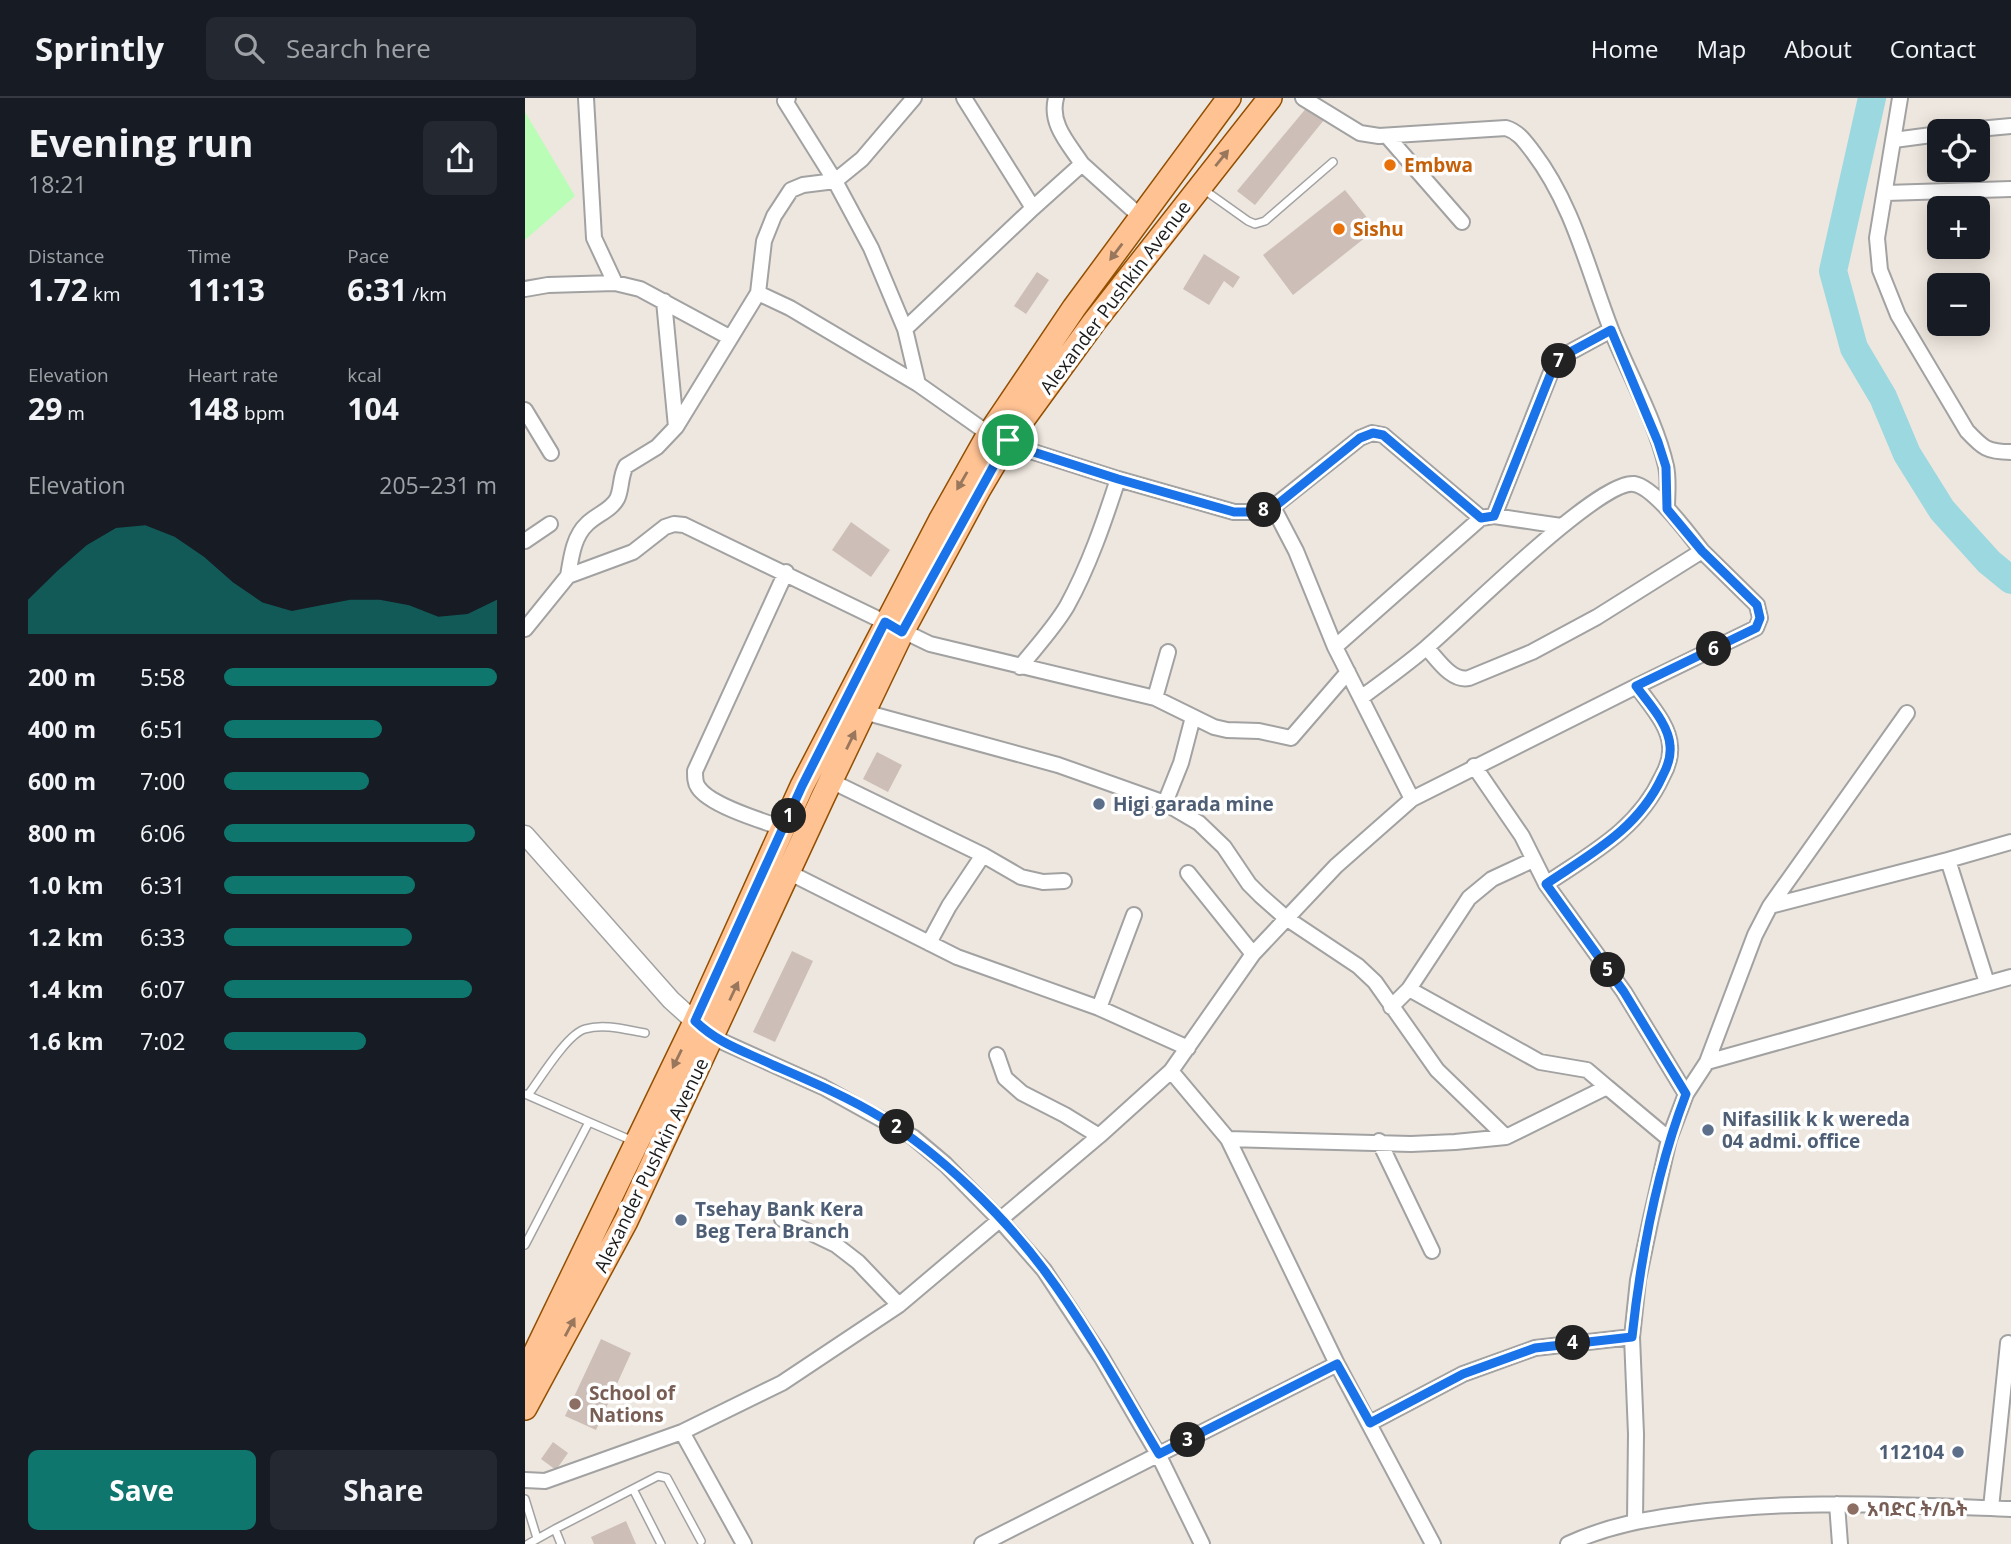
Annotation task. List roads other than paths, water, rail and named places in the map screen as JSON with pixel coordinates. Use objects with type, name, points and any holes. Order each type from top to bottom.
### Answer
[{"type":"main road","name":"Alexander Pushkin Avenue","points":[[998,437],[1094,322],[1270,98]]},
{"type":"main road","name":"Alexander Pushkin Avenue","points":[[525,1408],[534,1361],[637,1143],[704,1029],[788,872],[818,788],[894,627],[998,437],[1074,308],[1142,218],[1221,101]]},
{"type":"main road","name":"Alexander Pushkin Avenue","points":[[534,1361],[626,1221],[783,828],[818,788],[864,712],[894,627]]},
{"type":"street","points":[[586,98],[594,238],[615,283]]},
{"type":"street","points":[[525,629],[568,576],[579,534],[618,498],[626,466],[657,447],[676,428],[758,293],[764,241],[774,216],[792,190],[803,185],[835,181],[862,159],[914,98]]},
{"type":"street","points":[[964,98],[1033,208]]},
{"type":"street","points":[[1056,98],[1054,116],[1057,125],[1082,164],[1142,218]]},
{"type":"street","points":[[1303,98],[1360,133],[1387,136],[1506,128],[1519,134],[1542,165],[1583,245],[1611,330],[1666,467],[1667,509]]},
{"type":"street","points":[[1899,98],[1877,237],[1880,270],[1898,315],[1967,431],[1992,452],[2011,452]]},
{"type":"street","points":[[785,99],[835,181],[871,248],[905,329],[918,384]]},
{"type":"street","points":[[1990,128],[2011,126]]},
{"type":"street","points":[[1387,136],[1462,222]]},
{"type":"street","points":[[1894,140],[1927,136]]},
{"type":"street","points":[[905,329],[1082,164]]},
{"type":"street","points":[[1886,193],[2011,189]]},
{"type":"street","points":[[525,289],[548,285],[615,283],[640,289],[729,337]]},
{"type":"street","points":[[758,293],[790,307],[918,384],[998,437],[1021,448],[1118,479],[1234,512],[1255,512],[1273,508],[1360,438],[1373,433],[1383,435],[1487,517],[1561,526]]},
{"type":"street","points":[[664,301],[676,428]]},
{"type":"street","points":[[1335,647],[1487,517],[1553,368],[1563,356],[1611,330]]},
{"type":"street","points":[[525,410],[551,453]]},
{"type":"street","points":[[1020,667],[1067,606],[1103,528],[1118,479]]},
{"type":"street","points":[[525,1480],[545,1481],[682,1432],[782,1383],[899,1305],[1099,1136],[1171,1071],[1253,954],[1336,866],[1412,799],[1756,628],[1760,618],[1757,605],[1702,551],[1667,509],[1641,486],[1622,485],[1561,526],[1427,648],[1362,697]]},
{"type":"street","points":[[1273,508],[1296,551],[1335,647],[1412,799]]},
{"type":"street","points":[[525,541],[550,524]]},
{"type":"street","points":[[568,576],[633,552],[665,527],[684,525],[786,572],[930,644],[1155,698],[1214,727],[1259,731],[1291,738],[1348,672]]},
{"type":"street","points":[[1427,648],[1454,677],[1462,680],[1469,678],[1532,652],[1575,629],[1702,551]]},
{"type":"street","points":[[783,828],[731,809],[702,793],[696,785],[695,771],[786,572]]},
{"type":"street","points":[[1155,698],[1168,652]]},
{"type":"street","points":[[1546,884],[1604,846],[1633,822],[1654,794],[1667,767],[1671,746],[1665,728],[1636,686]]},
{"type":"street","points":[[864,712],[1058,765],[1165,803],[1199,823],[1224,847],[1249,884],[1286,919],[1358,965],[1375,982],[1437,1070],[1506,1137]]},
{"type":"street","points":[[1635,1520],[1636,1434],[1632,1337],[1638,1280],[1669,1139],[1686,1094],[1707,1062],[1755,935],[1770,906],[1907,713]]},
{"type":"street","points":[[1165,803],[1181,763],[1193,717]]},
{"type":"street","points":[[1474,766],[1523,836],[1546,884],[1624,992],[1686,1094]]},
{"type":"street","points":[[818,788],[983,855],[1021,877],[1043,882],[1064,881]]},
{"type":"street","points":[[525,835],[671,1000],[704,1029],[823,1087],[912,1137],[945,1164],[1000,1220],[1044,1269],[1102,1357],[1159,1454],[1202,1544]]},
{"type":"street","points":[[1770,906],[2011,842]]},
{"type":"street","points":[[929,943],[949,906],[983,855]]},
{"type":"street","points":[[1391,1007],[1409,989],[1469,898],[1492,879],[1533,860]]},
{"type":"street","points":[[1948,860],[1987,984]]},
{"type":"street","points":[[788,872],[957,957],[1099,1008],[1188,1048]]},
{"type":"street","points":[[1188,873],[1253,954]]},
{"type":"street","points":[[1099,1008],[1134,915]]},
{"type":"street","points":[[1707,1062],[2011,977]]},
{"type":"street","points":[[1409,989],[1540,1062],[1587,1070],[1669,1139]]},
{"type":"street","points":[[997,1055],[1005,1077],[1022,1093],[1099,1136]]},
{"type":"street","points":[[1171,1071],[1228,1139],[1337,1364],[1433,1544]]},
{"type":"street","points":[[1228,1139],[1379,1141],[1411,1144],[1506,1137],[1607,1087]]},
{"type":"street","points":[[1379,1141],[1432,1251]]},
{"type":"street","points":[[782,1219],[836,1245],[857,1262],[899,1305]]},
{"type":"street","points":[[1370,1423],[1463,1374],[1535,1348],[1632,1337]]},
{"type":"street","points":[[1991,1508],[2008,1343]]},
{"type":"street","points":[[982,1544],[1337,1364]]},
{"type":"street","points":[[682,1432],[744,1544]]},
{"type":"street","points":[[1837,1504],[1840,1544]]},
{"type":"street","points":[[1568,1544],[1590,1539],[1635,1520],[1738,1507],[1837,1504],[2011,1509]]},
{"type":"lane","points":[[1199,186],[1255,224],[1265,221],[1333,162]]},
{"type":"lane","points":[[637,1143],[527,1095],[572,1038],[583,1029],[609,1027],[645,1033]]},
{"type":"lane","points":[[525,1245],[589,1122]]},
{"type":"lane","points":[[528,1544],[658,1476],[667,1478],[701,1541]]},
{"type":"lane","points":[[633,1489],[661,1544]]},
{"type":"lane","points":[[525,1499],[537,1538]]},
{"type":"lane","points":[[555,1529],[561,1544]]},
{"type":"waterway","points":[[1872,98],[1833,271],[1854,348],[1883,397],[1907,454],[1942,510],[1989,562],[2011,580]]},
{"type":"place","name":"Embwa","points":[[1390,165]]},
{"type":"place","name":"Sishu","points":[[1339,229]]},
{"type":"place","name":"Higi garada mine","points":[[1099,804]]},
{"type":"place","name":"Nifasilik k k wereda 04 admi. office","points":[[1708,1130]]},
{"type":"place","name":"Tsehay Bank Kera Beg Tera Branch","points":[[681,1220]]},
{"type":"place","name":"School of Nations","points":[[575,1404]]},
{"type":"place","name":"112104","points":[[1958,1452]]},
{"type":"place","name":"አባድር ት/ቤት","points":[[1853,1509]]}]
